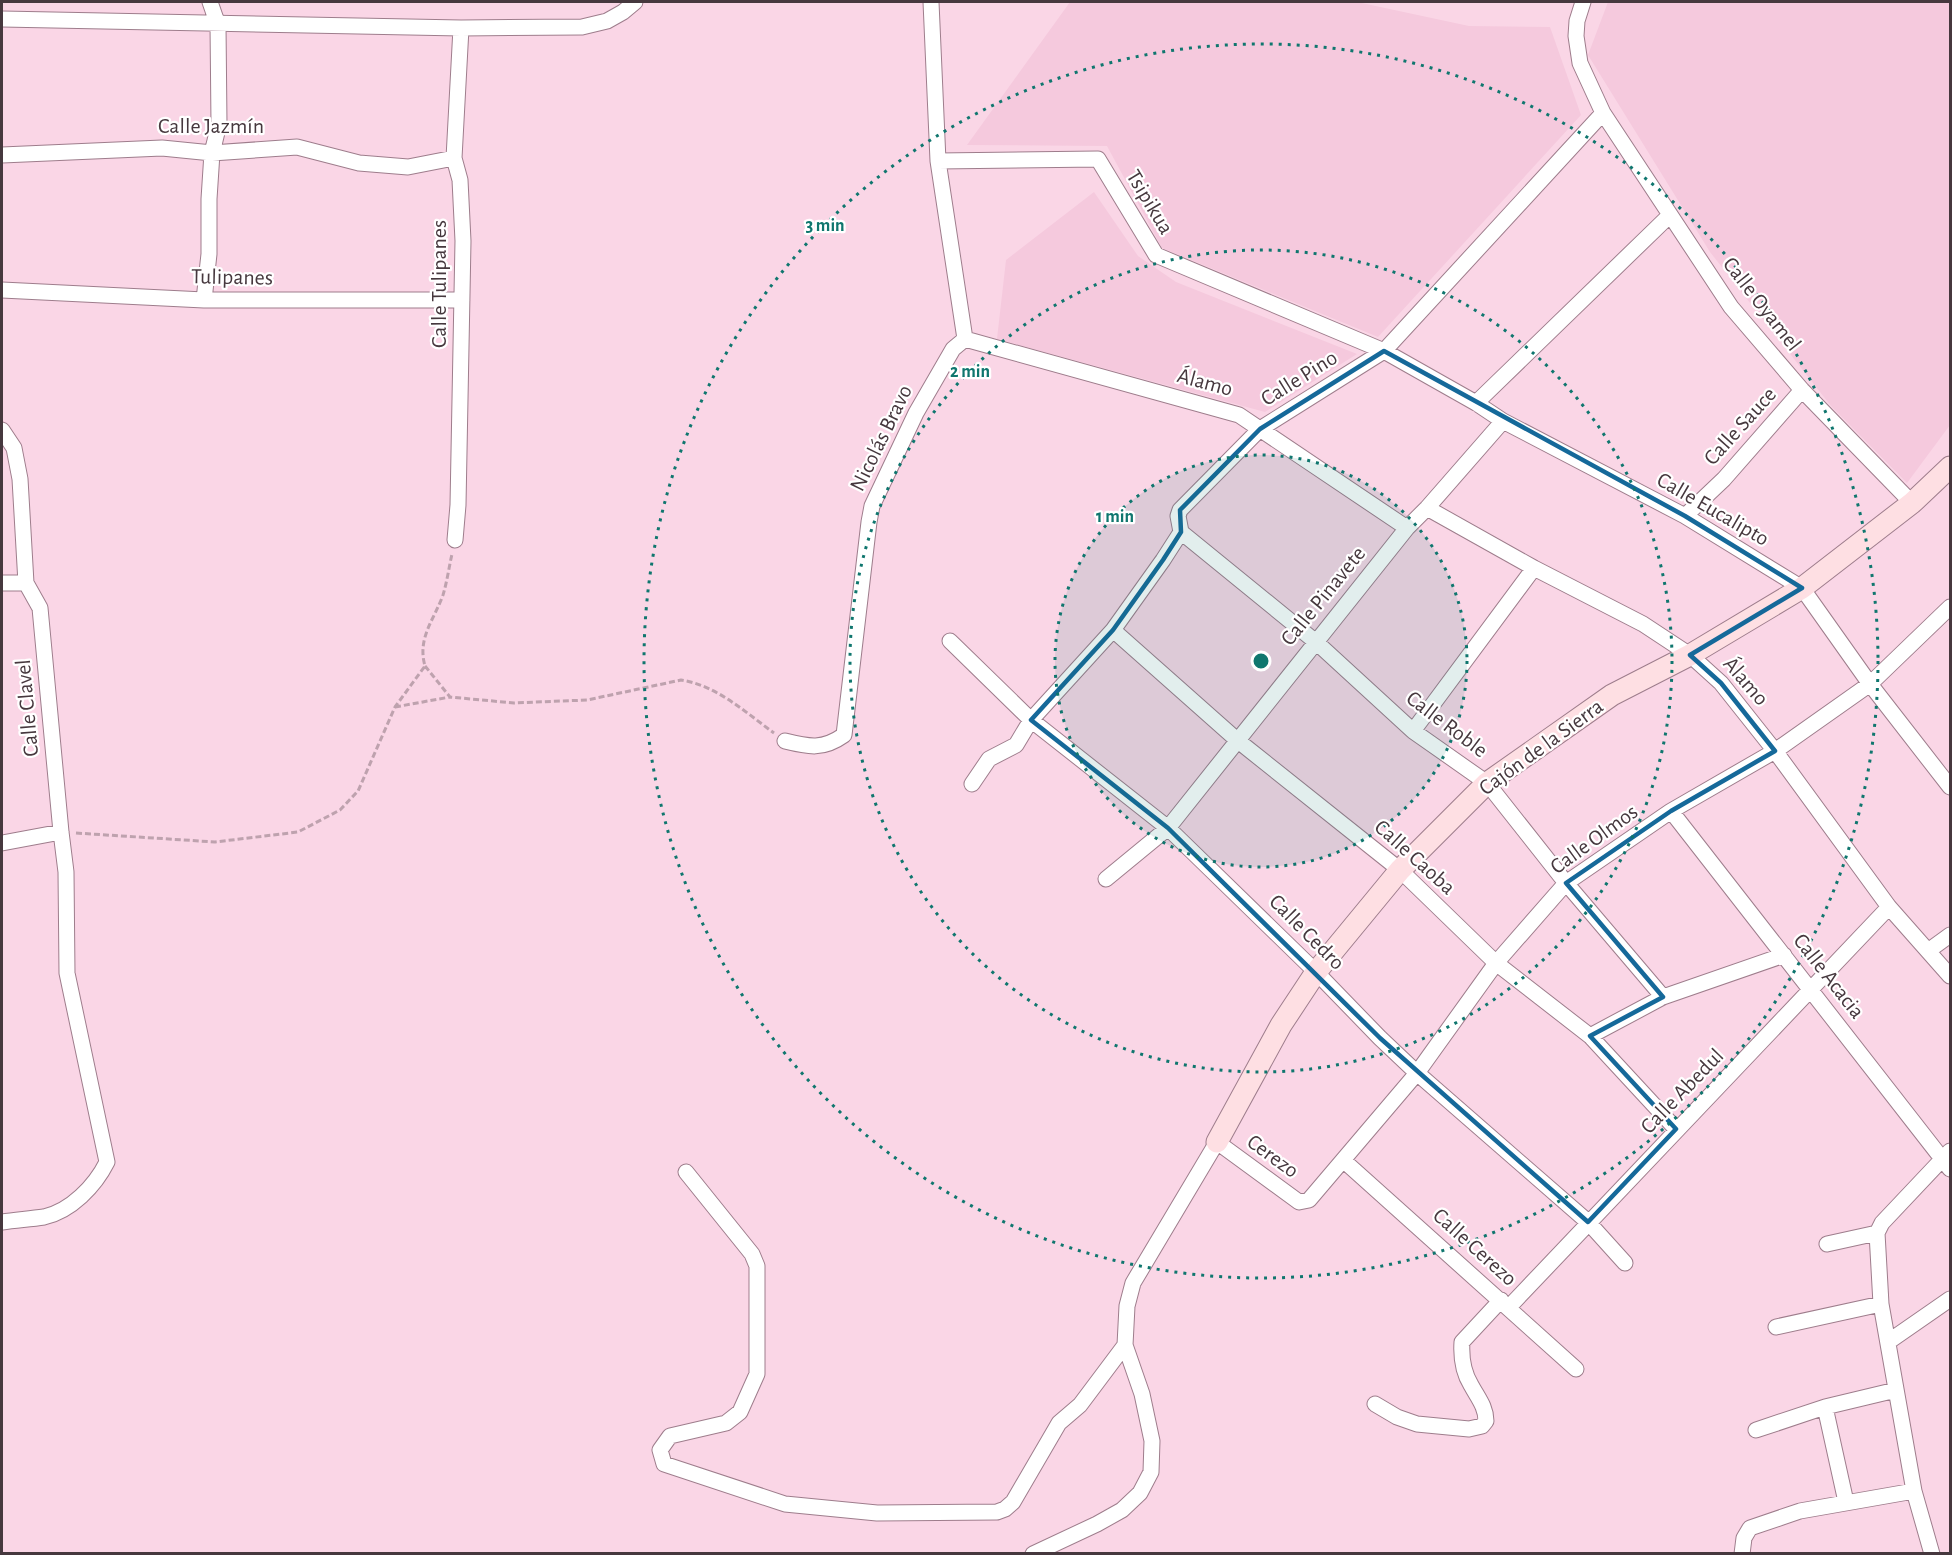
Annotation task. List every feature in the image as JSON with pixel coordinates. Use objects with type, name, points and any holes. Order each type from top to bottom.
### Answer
[{"type":"street","points":[[204,300],[209,254],[212,153],[219,124],[218,25],[210,2]]},
{"type":"street","points":[[2,20],[461,28],[582,27],[607,21],[635,2]]},
{"type":"street","points":[[931,2],[938,161],[965,339]]},
{"type":"street","points":[[1583,2],[1576,21],[1580,63],[1603,113]]},
{"type":"street","name":"Calle Tulipanes","points":[[455,540],[464,284],[460,180],[454,158],[461,28]]},
{"type":"street","name":"Calle Oyamel","points":[[1603,113],[1731,307],[1802,390],[1912,503]]},
{"type":"street","name":"Calle Pino","points":[[972,784],[989,759],[1016,745],[1031,720],[1113,630],[1181,532],[1178,516],[1180,510],[1260,429],[1384,351],[1603,113]]},
{"type":"street","name":"Calle Jazmín","points":[[2,155],[162,148],[212,153],[297,147],[359,163],[408,167],[454,158]]},
{"type":"street","name":"Tsipikua","points":[[938,161],[1098,159],[1156,255],[1384,351]]},
{"type":"street","points":[[1476,403],[1671,215]]},
{"type":"street","name":"Tulipanes","points":[[2,290],[204,300],[462,300]]},
{"type":"street","name":"Álamo","points":[[965,339],[1239,415],[1407,528]]},
{"type":"street","name":"Nicolás Bravo","points":[[785,741],[803,746],[824,746],[844,735],[872,506],[916,412],[953,350],[965,339]]},
{"type":"street","name":"Calle Eucalipto","points":[[1384,351],[1476,403],[1503,421],[1685,516],[1802,588],[1870,684],[1950,787]]},
{"type":"street","name":"Calle Sauce","points":[[1685,516],[1724,479],[1802,390]]},
{"type":"street","name":"Calle Pinavete","points":[[1106,879],[1168,828],[1407,528],[1503,421]]},
{"type":"street","points":[[2,430],[14,448],[20,479],[26,583],[2,583]]},
{"type":"street","name":"Cajón de la Sierra","points":[[1216,1142],[1281,1025],[1316,972],[1400,870],[1487,783],[1612,695],[1690,655],[1802,588],[1912,503],[1950,467]]},
{"type":"street","name":"Álamo","points":[[1427,508],[1534,568],[1644,624],[1690,655],[1721,683],[1775,751],[1889,907],[1950,976]]},
{"type":"street","name":"Calle Roble","points":[[1181,532],[1316,642],[1413,731],[1487,783],[1566,883],[1663,997]]},
{"type":"street","points":[[1413,731],[1534,568]]},
{"type":"street","name":"Calle Clavel","points":[[2,1222],[46,1216],[70,1206],[99,1177],[107,1162],[67,973],[66,872],[41,616],[40,608],[26,583]]},
{"type":"street","name":"Calle Olmos","points":[[1304,1203],[1344,1160],[1417,1073],[1496,963],[1566,883],[1671,811],[1775,751],[1870,684],[1950,607]]},
{"type":"street","name":"Calle Caoba","points":[[1113,630],[1237,740],[1400,870],[1496,963],[1590,1036],[1676,1129]]},
{"type":"street","name":"Calle Cedro","points":[[950,640],[1031,720],[1168,828],[1316,972],[1380,1038],[1588,1222],[1625,1263]]},
{"type":"street","name":"Calle Acacia","points":[[1671,811],[1948,1160]]},
{"type":"street","points":[[2,843],[61,832]]},
{"type":"street","name":"Calle Abedul","points":[[1505,1304],[1588,1222],[1889,907]]},
{"type":"street","points":[[1928,951],[1950,935]]},
{"type":"street","points":[[1590,1036],[1663,997],[1784,955]]},
{"type":"street","points":[[1033,1554],[1097,1524],[1122,1509],[1140,1492],[1151,1472],[1152,1441],[1142,1394],[1125,1345],[1127,1306],[1132,1283],[1216,1142]]},
{"type":"street","name":"Cerezo","points":[[1216,1142],[1299,1202],[1304,1203]]},
{"type":"street","name":"Calle Cerezo","points":[[1344,1160],[1576,1369]]},
{"type":"street","points":[[1932,1554],[1914,1491],[1881,1304],[1877,1233],[1882,1223],[1948,1160]]},
{"type":"street","points":[[686,1172],[752,1254],[757,1266],[757,1374],[740,1412],[734,1418],[726,1423],[670,1436],[660,1450],[664,1464],[785,1504],[877,1513],[997,1512],[1013,1502],[1059,1423],[1080,1405],[1125,1345]]},
{"type":"street","points":[[1827,1244],[1877,1233]]},
{"type":"street","points":[[1888,1342],[1950,1299]]},
{"type":"street","points":[[1376,1404],[1397,1417],[1417,1424],[1469,1429],[1482,1426],[1486,1421],[1486,1411],[1469,1383],[1463,1366],[1462,1342],[1505,1304]]},
{"type":"street","points":[[1776,1327],[1881,1304]]},
{"type":"street","points":[[1756,1430],[1825,1407],[1896,1390]]},
{"type":"street","points":[[1825,1407],[1846,1502]]},
{"type":"street","points":[[1742,1554],[1744,1538],[1750,1528],[1800,1511],[1914,1491]]},
{"type":"path","points":[[450,697],[425,666],[422,643],[443,595],[455,540]]},
{"type":"path","points":[[61,832],[215,842],[298,832],[340,810],[358,791],[395,706],[425,666]]},
{"type":"path","points":[[395,706],[450,697],[514,703],[587,700],[681,680],[696,682],[712,689],[785,741]]},
{"type":"highlighted area","points":[[1384,351],[1685,516],[1802,588],[1690,655],[1721,683],[1775,751],[1671,811],[1566,883],[1663,997],[1590,1036],[1676,1129],[1588,1222],[1380,1038],[1168,828],[1031,720],[1113,630],[1163,560],[1181,532],[1180,510],[1260,429]]},
{"type":"shaded area","points":[[1070,2],[1357,2],[1469,26],[1550,27],[1581,115],[1378,337],[1162,248],[1107,146],[967,145]]},
{"type":"shaded area","points":[[1608,2],[1950,2],[1950,425],[1907,483],[1831,406],[1710,252],[1588,55]]},
{"type":"shaded area","points":[[1094,192],[1138,256],[1176,282],[1357,354],[1265,412],[997,339],[1006,260]]}]
